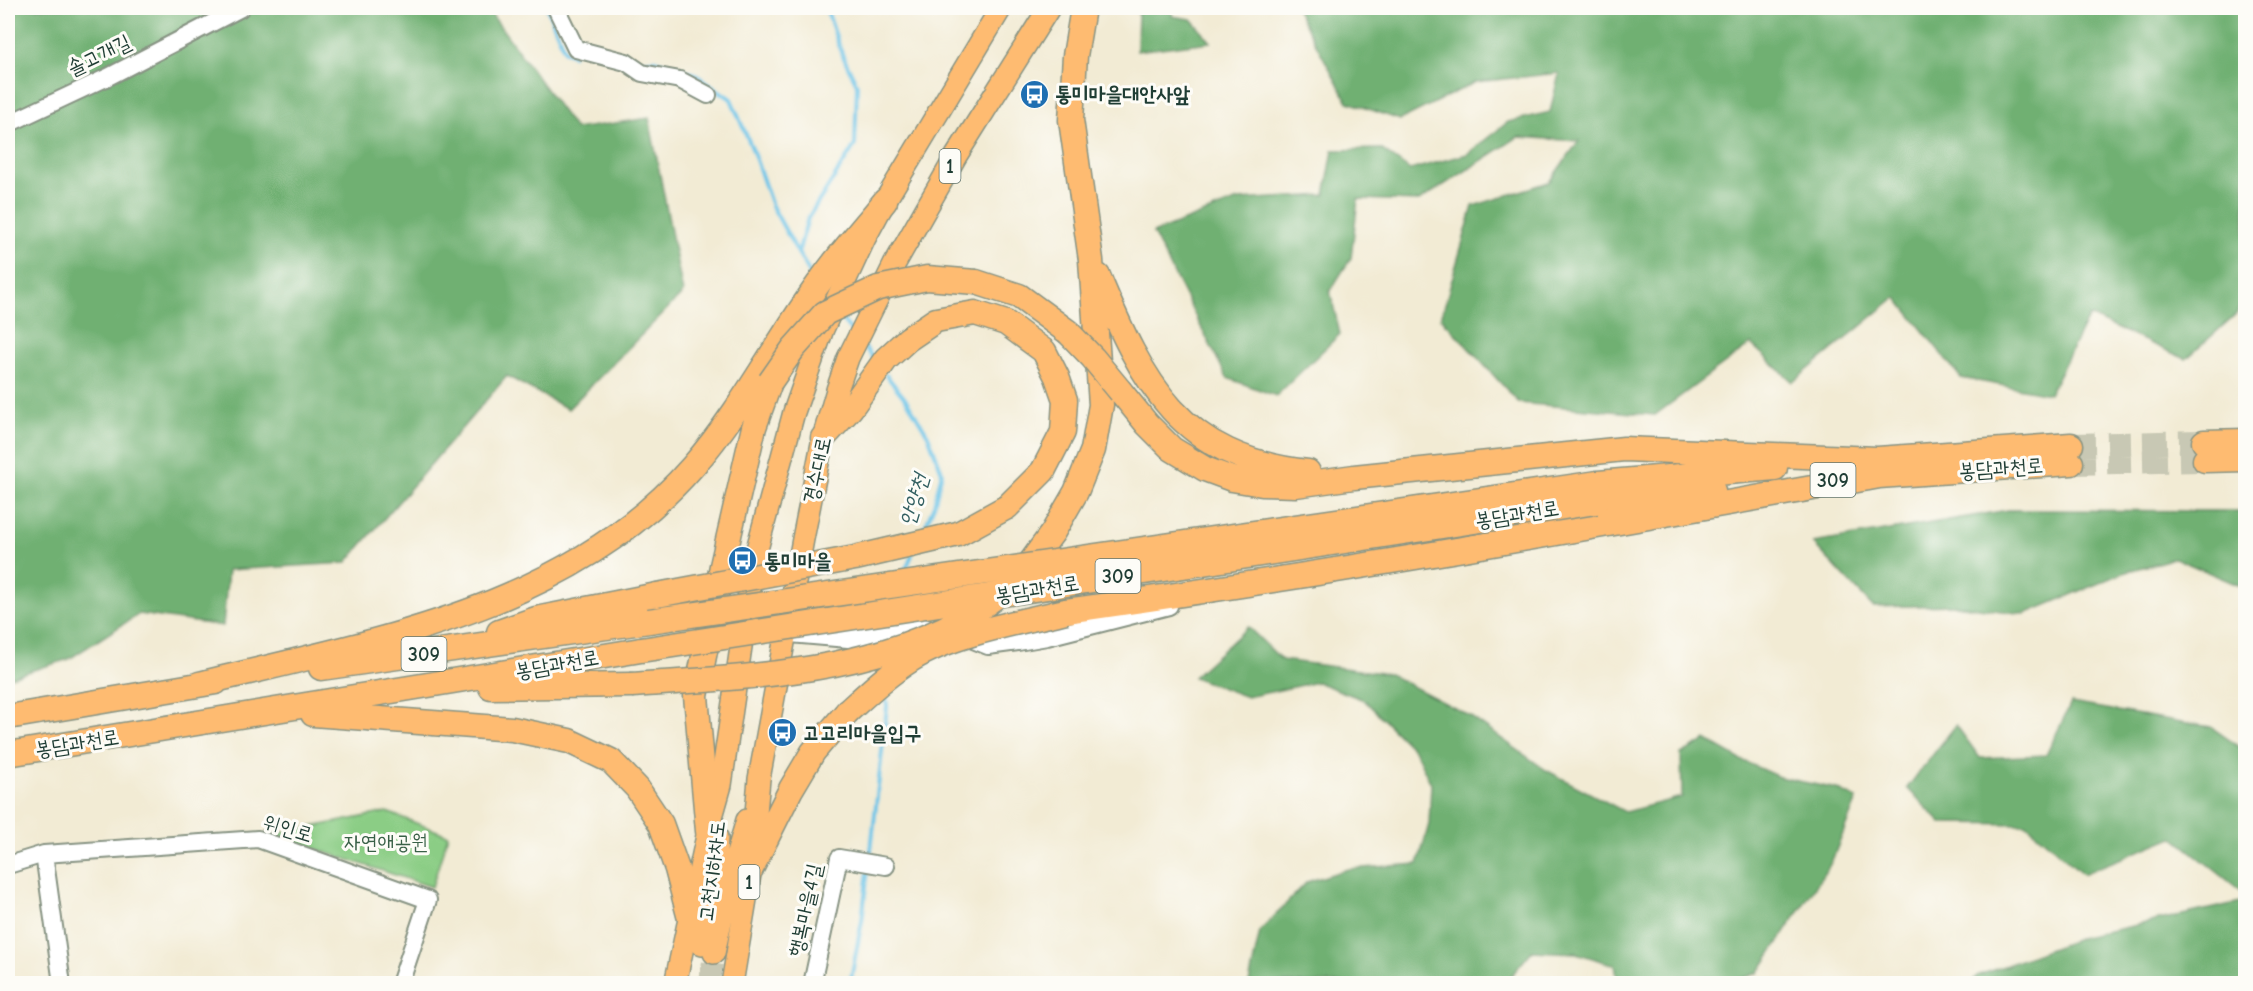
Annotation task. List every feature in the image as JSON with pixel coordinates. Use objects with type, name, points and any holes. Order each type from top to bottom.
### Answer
[{"type":"highway","points":[[410,689],[631,685],[752,677],[864,658],[928,635],[978,610],[1019,579],[1059,522],[1076,492],[1093,450],[1101,405],[1091,260],[1071,120],[1075,56],[1083,8]]},
{"type":"highway","points":[[199,684],[417,630],[507,598],[579,559],[613,537],[653,506],[693,466],[728,421],[822,278],[885,201]]},
{"type":"highway","points":[[1091,260],[1137,363],[1158,393],[1182,420],[1207,440],[1237,457],[1279,469],[1354,477]]},
{"type":"highway","points":[[708,831],[696,696],[719,577],[753,427],[770,382],[793,349],[825,313],[878,288],[927,278],[976,282],[1020,296],[1068,332],[1093,358],[1147,424],[1172,449],[1205,469],[1232,479],[1262,484],[1296,485],[1624,449],[1879,467]]},
{"type":"highway","points":[[449,650],[536,619],[855,558],[958,534],[1006,507],[1043,471],[1063,432],[1065,400],[1058,377],[1044,351],[1006,322],[975,313],[936,320],[908,339],[886,359],[851,408],[823,438]]},
{"type":"highway","points":[[2246,441],[2205,451],[2246,459]]},
{"type":"highway","name":"봉담과천로","points":[[8,717],[199,684],[1597,493],[1879,467],[2071,454]]},
{"type":"highway","points":[[752,869],[791,789],[813,752],[847,712],[913,658],[954,640],[1066,611],[1244,585],[1578,530],[1879,467]]},
{"type":"highway","name":"봉담과천로","points":[[8,754],[1597,493]]},
{"type":"highway","points":[[272,711],[512,729],[569,741],[611,761],[637,788],[661,824],[677,869],[689,915]]},
{"type":"main road","name":"경수대로","points":[[675,984],[708,831],[721,785],[753,564],[794,412],[823,329],[885,201],[1001,8]]},
{"type":"main road","name":"경수대로","points":[[732,984],[752,869],[759,779],[803,539],[823,438],[848,358],[894,265],[956,156],[1049,8]]},
{"type":"main road","name":"고천지하차도","points":[[721,785],[707,955],[759,779]]},
{"type":"street","name":"솔고개길","points":[[8,124],[108,77],[242,8]]},
{"type":"street","points":[[556,8],[576,49],[626,62],[642,73],[680,80],[708,95]]},
{"type":"street","points":[[786,634],[848,639],[923,627],[957,634],[988,646],[1047,637],[1164,607],[1419,563],[1480,549]]},
{"type":"street","name":"위인로","points":[[8,865],[44,854],[258,839],[428,900],[400,984]]},
{"type":"street","points":[[44,854],[62,984]]},
{"type":"street","name":"행복마을4길","points":[[812,984],[839,858],[886,866]]},
{"type":"green space","points":[[8,8],[487,8],[575,129],[649,118],[683,293],[568,409],[507,376],[346,563],[228,570],[223,626],[139,614],[69,659],[8,678]]},
{"type":"green space","points":[[1138,8],[1173,8],[1172,16],[1191,19],[1211,42],[1137,51]]},
{"type":"green space","points":[[1296,8],[2245,8],[2245,293],[2237,313],[2186,359],[2089,316],[2049,394],[1961,378],[1896,297],[1793,382],[1751,344],[1655,415],[1519,403],[1441,318],[1473,206],[1549,182],[1579,141],[1518,137],[1419,201],[1358,199],[1351,258],[1330,291],[1340,334],[1276,396],[1227,378],[1153,233],[1238,200],[1325,195],[1333,150],[1381,149],[1410,170],[1467,154],[1508,122],[1550,112],[1559,73],[1476,82],[1400,120],[1348,102]]},
{"type":"green space","points":[[2008,510],[2245,511],[2245,588],[2175,558],[2126,572],[2025,614],[1955,605],[1873,607],[1813,543]]},
{"type":"green space","points":[[1248,627],[1282,660],[1389,674],[1468,715],[1546,770],[1625,812],[1682,797],[1681,754],[1706,740],[1741,760],[1779,777],[1837,789],[1857,799],[1831,863],[1758,973],[1728,983],[1618,983],[1615,965],[1576,953],[1532,951],[1505,983],[1249,983],[1260,931],[1307,882],[1348,869],[1418,864],[1429,824],[1431,784],[1415,751],[1364,700],[1317,682],[1247,697],[1193,677]]},
{"type":"green space","points":[[2071,703],[2211,727],[2245,751],[2245,894],[2173,837],[2083,874],[2026,824],[1941,823],[1907,788],[1956,725],[1980,758],[2046,755]]},
{"type":"green space","name":"자연애공원","points":[[387,812],[448,835],[432,887],[272,835]]},
{"type":"green space","points":[[2245,901],[2245,983],[1971,983],[1977,976],[2083,937]]},
{"type":"waterway","points":[[547,8],[565,52],[573,55]]},
{"type":"waterway","name":"안양천","points":[[812,279],[798,253],[808,218],[855,145],[857,85],[842,54],[826,8]]},
{"type":"waterway","points":[[635,62],[654,60],[695,74],[731,99],[753,151],[772,206],[798,253]]},
{"type":"waterway","name":"안양천","points":[[839,316],[854,334]]},
{"type":"waterway","name":"안양천","points":[[862,344],[874,359]]},
{"type":"waterway","name":"안양천","points":[[886,375],[907,401],[928,435],[942,472],[934,505],[922,534]]},
{"type":"waterway","name":"안양천","points":[[903,575],[912,555]]},
{"type":"waterway","name":"안양천","points":[[870,859],[887,706],[885,690]]},
{"type":"waterway","name":"안양천","points":[[850,984],[862,921],[868,869]]},
{"type":"tunnel","points":[[2071,445],[2204,442]]},
{"type":"tunnel","points":[[2071,463],[2205,460]]},
{"type":"tunnel","points":[[709,984],[714,953]]},
{"type":"place","name":"통미마을대안사앞","points":[[1034,94]]},
{"type":"place","name":"통미마을","points":[[743,561]]},
{"type":"place","name":"고고리마을입구","points":[[782,733]]}]
